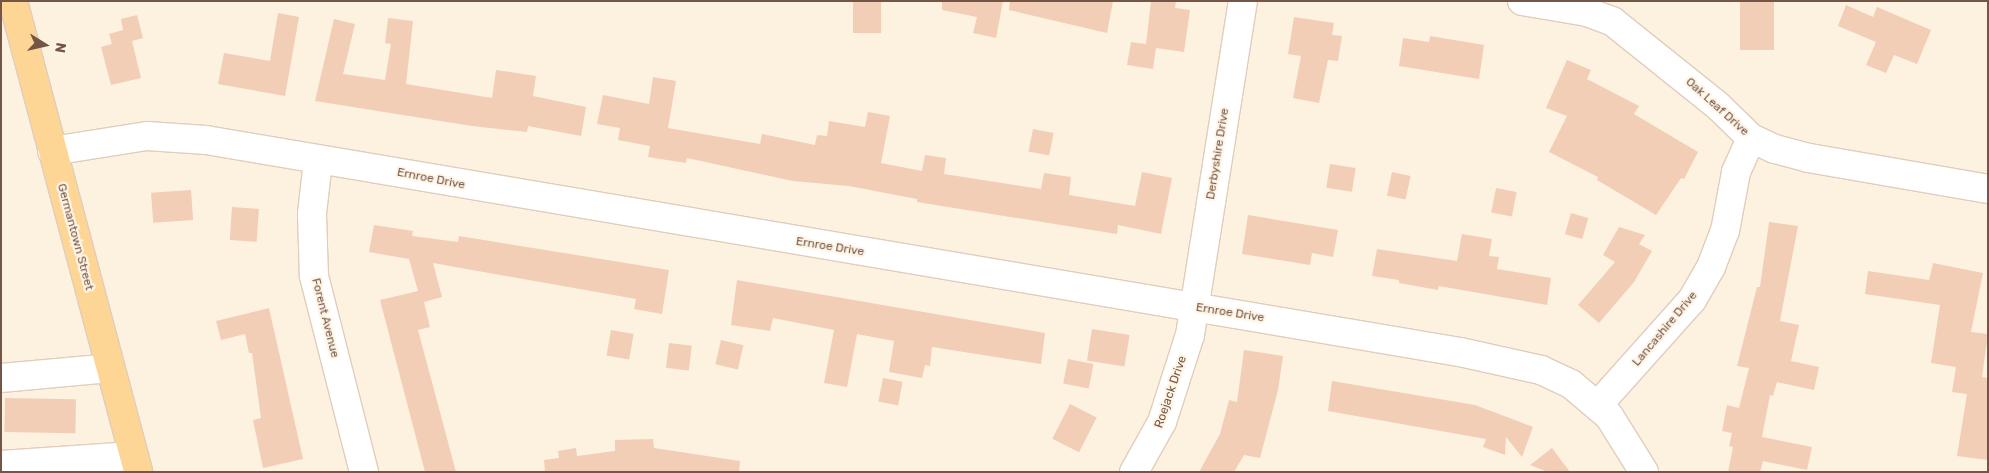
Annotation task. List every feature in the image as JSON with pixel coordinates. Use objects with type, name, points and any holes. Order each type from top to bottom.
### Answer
[{"type":"main road","name":"Germantown Street","points":[[13,1],[135,464]]},
{"type":"street","name":"Derbyshire Drive","points":[[1194,308],[1243,1]]},
{"type":"street","name":"Oak Leaf Drive","points":[[1522,1],[1587,12],[1612,21],[1711,100],[1750,138],[1809,158],[1988,189]]},
{"type":"street","name":"Ernroe Drive","points":[[52,151],[123,138],[170,136],[1460,352],[1540,370],[1571,384],[1598,405]]},
{"type":"street","name":"Lancashire Drive","points":[[1598,405],[1692,300],[1711,267],[1725,231],[1736,172],[1750,138]]},
{"type":"street","name":"Forent Avenue","points":[[318,161],[312,214],[314,276],[364,472]]},
{"type":"street","name":"Roejack Drive","points":[[1134,472],[1162,422],[1173,394],[1194,308]]},
{"type":"street","points":[[1,378],[110,368]]},
{"type":"street","points":[[1598,405],[1624,436],[1644,472]]},
{"type":"street","points":[[1,464],[135,464]]},
{"type":"building","points":[[853,1],[881,1],[881,33],[853,33]]},
{"type":"building","points":[[942,1],[1003,1],[996,38],[973,33],[977,17],[942,10]]},
{"type":"building","points":[[1010,1],[1113,1],[1107,33],[1009,10]]},
{"type":"building","points":[[1151,1],[1176,1],[1175,8],[1190,10],[1184,52],[1156,48],[1153,69],[1127,65],[1131,42],[1146,44]]},
{"type":"building","points":[[1740,1],[1774,1],[1774,50],[1740,50]]},
{"type":"building","points":[[1846,5],[1873,17],[1877,7],[1931,30],[1917,64],[1894,55],[1886,73],[1866,65],[1876,42],[1838,26]]},
{"type":"building","points":[[278,13],[299,17],[285,96],[218,84],[224,53],[270,61]]},
{"type":"building","points":[[137,15],[143,38],[132,41],[141,78],[111,85],[101,47],[112,44],[109,34],[123,30],[121,19]]},
{"type":"building","points":[[1294,17],[1334,23],[1332,35],[1342,36],[1338,61],[1328,60],[1319,103],[1293,98],[1301,56],[1288,54]]},
{"type":"building","points":[[388,18],[413,21],[406,84],[492,98],[496,70],[536,76],[533,96],[586,107],[581,136],[528,126],[527,132],[472,126],[315,101],[334,19],[355,24],[343,74],[385,80],[391,44],[385,43]]},
{"type":"building","points":[[1430,36],[1484,45],[1479,79],[1399,66],[1403,38],[1429,42]]},
{"type":"building","points":[[1567,60],[1591,70],[1587,79],[1639,106],[1634,114],[1698,152],[1684,179],[1681,178],[1656,215],[1597,180],[1598,177],[1549,152],[1567,116],[1546,108]]},
{"type":"building","points":[[653,77],[676,81],[668,128],[760,144],[762,134],[815,145],[817,135],[827,136],[829,121],[865,127],[868,112],[890,116],[881,163],[922,171],[925,155],[946,158],[944,174],[1041,189],[1044,173],[1071,177],[1069,195],[1135,206],[1142,172],[1172,178],[1161,234],[1118,225],[1117,234],[917,202],[917,199],[849,186],[793,181],[687,158],[686,163],[648,157],[650,146],[618,140],[620,128],[597,124],[603,95],[649,104]]},
{"type":"building","points":[[1033,129],[1054,133],[1049,156],[1029,152]]},
{"type":"building","points":[[1330,164],[1356,168],[1352,192],[1326,188]]},
{"type":"building","points":[[1392,172],[1411,176],[1406,199],[1387,195]]},
{"type":"building","points":[[1496,188],[1517,192],[1512,217],[1491,213]]},
{"type":"building","points":[[191,190],[193,220],[153,223],[151,193]]},
{"type":"building","points":[[232,207],[259,209],[257,242],[230,240]]},
{"type":"building","points":[[1571,213],[1588,218],[1582,239],[1565,234]]},
{"type":"building","points":[[1248,215],[1338,230],[1333,257],[1312,253],[1310,265],[1242,254]]},
{"type":"building","points":[[1769,222],[1798,226],[1780,321],[1799,325],[1791,361],[1819,367],[1814,390],[1777,382],[1773,396],[1770,395],[1762,437],[1812,447],[1807,470],[1763,461],[1760,472],[1728,472],[1733,447],[1729,446],[1732,433],[1722,431],[1727,405],[1739,408],[1749,368],[1737,366],[1757,287],[1760,287]]},
{"type":"building","points":[[374,225],[413,231],[412,236],[458,242],[459,236],[669,270],[662,314],[634,309],[636,299],[433,263],[442,297],[424,302],[430,327],[418,330],[456,472],[425,472],[380,300],[418,291],[409,259],[369,252]]},
{"type":"building","points":[[1619,227],[1645,235],[1639,244],[1652,251],[1634,282],[1599,323],[1578,305],[1615,262],[1603,255]]},
{"type":"building","points":[[1462,234],[1492,239],[1489,256],[1499,257],[1497,269],[1551,278],[1547,305],[1439,286],[1438,290],[1399,283],[1399,280],[1372,276],[1377,249],[1457,261]]},
{"type":"building","points":[[1933,263],[1983,273],[1971,332],[1988,334],[1982,377],[1988,378],[1988,460],[1957,456],[1967,394],[1952,392],[1956,367],[1931,363],[1940,305],[1865,294],[1868,271],[1929,280]]},
{"type":"building","points":[[737,280],[1045,333],[1041,364],[932,347],[930,366],[925,365],[922,378],[889,372],[894,341],[857,334],[847,387],[824,383],[834,330],[773,318],[770,331],[731,325]]},
{"type":"building","points":[[269,308],[303,459],[263,468],[253,420],[261,418],[252,353],[249,353],[245,334],[221,340],[216,321]]},
{"type":"building","points":[[1092,329],[1130,335],[1125,367],[1087,361]]},
{"type":"building","points":[[611,330],[634,334],[629,360],[606,356]]},
{"type":"building","points":[[721,340],[743,345],[738,370],[715,364]]},
{"type":"building","points":[[669,343],[692,346],[689,371],[666,368]]},
{"type":"building","points":[[1244,350],[1283,356],[1278,390],[1260,458],[1244,455],[1234,472],[1199,472],[1220,434],[1229,400],[1237,402]]},
{"type":"building","points":[[1068,359],[1094,364],[1089,389],[1063,384]]},
{"type":"building","points":[[883,378],[903,382],[898,405],[878,402]]},
{"type":"building","points":[[1332,381],[1475,405],[1533,427],[1522,457],[1506,437],[1505,455],[1483,447],[1486,439],[1328,411]]},
{"type":"building","points":[[5,398],[76,399],[75,433],[4,432]]},
{"type":"building","points":[[1070,404],[1097,418],[1079,452],[1052,439]]},
{"type":"building","points":[[653,439],[654,448],[740,461],[739,472],[545,472],[544,460],[559,458],[558,451],[576,448],[577,456],[615,451],[615,440]]},
{"type":"building","points":[[1552,448],[1570,472],[1548,472],[1530,465]]}]
